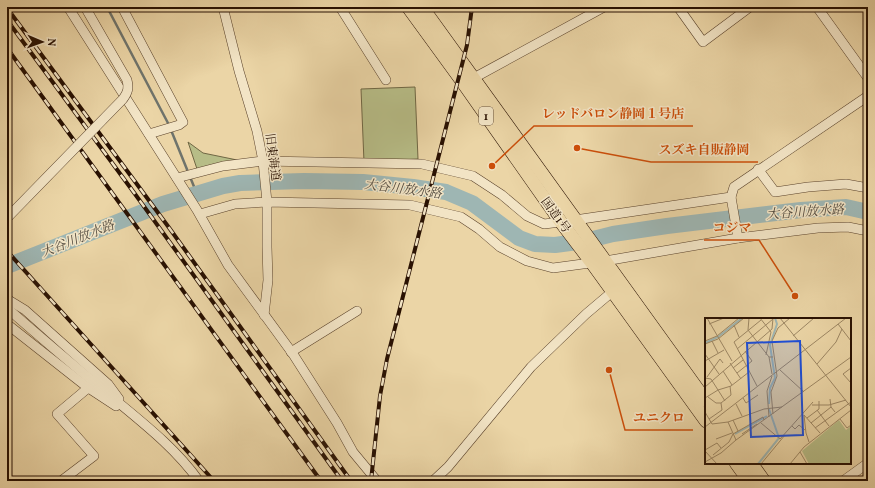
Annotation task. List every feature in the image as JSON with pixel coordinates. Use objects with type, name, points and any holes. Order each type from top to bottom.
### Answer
[{"type":"highway","name":"国道1号","points":[[408,7],[562,224],[596,259],[705,400]]},
{"type":"highway","name":"国道1号","points":[[422,7],[472,79],[577,222],[612,292],[705,420]]},
{"type":"highway","points":[[737,464],[749,481]]},
{"type":"highway","points":[[752,464],[764,481]]},
{"type":"street","points":[[68,7],[199,212],[228,265],[291,352],[334,417],[353,452],[377,481]]},
{"type":"street","points":[[7,218],[123,99],[127,93],[127,80],[85,7]]},
{"type":"street","points":[[122,7],[183,122],[179,125],[149,134]]},
{"type":"street","name":"旧東海道","points":[[223,7],[239,71],[257,131],[262,161],[267,202],[268,280],[264,315]]},
{"type":"street","points":[[340,7],[386,80]]},
{"type":"street","points":[[472,79],[602,7]]},
{"type":"street","points":[[678,7],[703,42],[750,7]]},
{"type":"street","points":[[817,7],[868,78]]},
{"type":"street","points":[[738,238],[731,200],[734,187],[758,169],[868,96]]},
{"type":"street","points":[[178,180],[223,166],[262,161],[422,164],[473,176],[502,195],[527,216],[544,224],[562,224]]},
{"type":"street","points":[[758,169],[775,192],[808,187],[846,184],[868,188]]},
{"type":"street","points":[[577,222],[731,200]]},
{"type":"street","points":[[199,212],[236,204],[267,202],[410,205],[462,217],[500,247],[527,261],[553,268],[596,259],[818,228],[848,227],[868,231]]},
{"type":"street","points":[[433,481],[448,467],[531,367],[586,314],[612,292]]},
{"type":"street","points":[[7,299],[25,310],[108,384],[134,415]]},
{"type":"street","points":[[7,308],[134,415],[170,448],[199,481]]},
{"type":"street","points":[[291,352],[357,310]]},
{"type":"street","points":[[7,324],[88,388],[106,400],[134,415]]},
{"type":"street","points":[[61,481],[94,456],[57,414],[88,388]]},
{"type":"street","points":[[843,481],[868,463]]},
{"type":"green space","points":[[415,87],[418,159],[364,162],[361,89]]},
{"type":"green space","points":[[188,142],[203,153],[242,161],[197,169]]},
{"type":"waterway","points":[[107,7],[169,125]]},
{"type":"waterway","points":[[171,130],[197,194]]},
{"type":"waterway","name":"大谷川放水路","points":[[7,266],[163,204],[223,186],[240,183],[304,181],[363,182],[446,192],[472,203],[519,238],[535,244],[555,245],[667,226],[801,210],[846,207],[868,212]]},
{"type":"railway","points":[[371,481],[380,396],[387,359],[467,45],[472,7]]},
{"type":"railway","points":[[7,8],[170,229],[351,481]]},
{"type":"railway","points":[[7,20],[135,194],[342,481]]},
{"type":"railway","points":[[7,48],[321,481]]},
{"type":"railway","points":[[7,251],[214,481]]},
{"type":"place","name":"スズキ自販静岡","points":[[577,148]]},
{"type":"place","name":"レッドバロン静岡１号店","points":[[492,166]]},
{"type":"place","name":"コジマ","points":[[795,296]]},
{"type":"place","name":"ユニクロ","points":[[609,370]]}]
